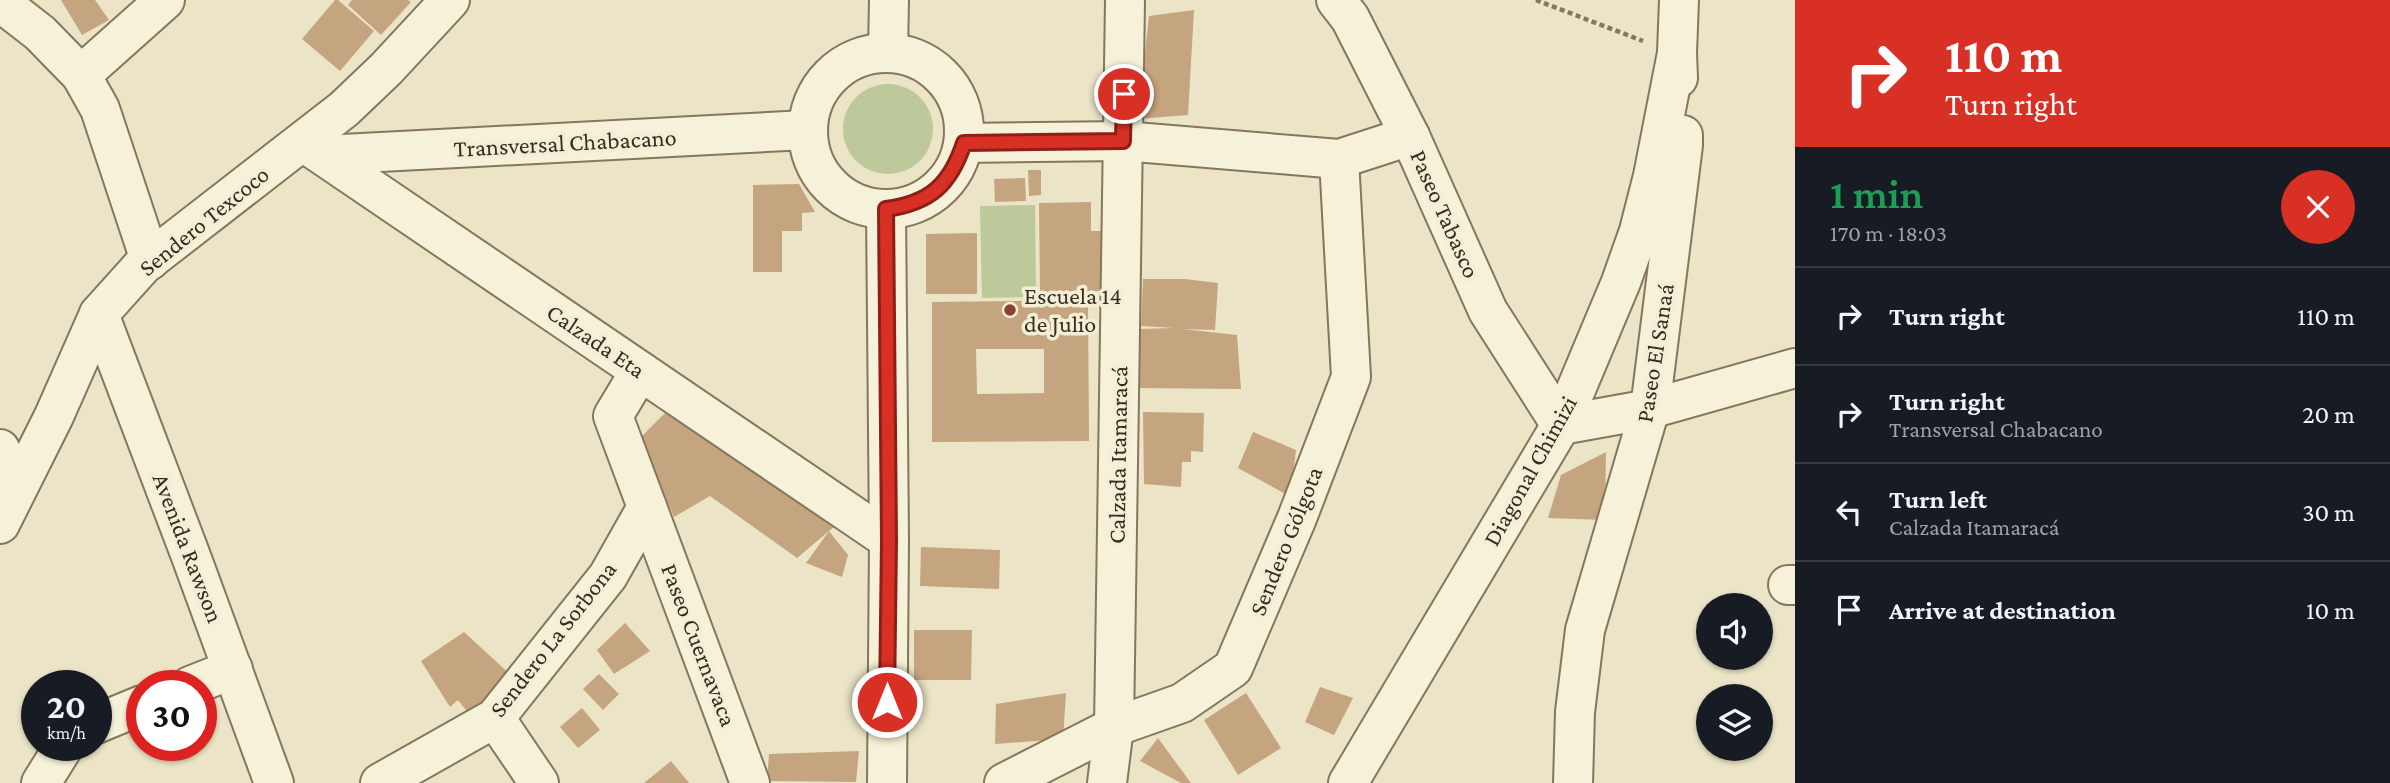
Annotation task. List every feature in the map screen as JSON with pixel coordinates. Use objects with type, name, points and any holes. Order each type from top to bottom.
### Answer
[{"type":"street","points":[[81,75],[165,0]]},
{"type":"street","name":"Sendero Texcoco","points":[[0,524],[54,416],[99,314],[150,260],[313,149],[450,0]]},
{"type":"street","points":[[888,0],[888,51]]},
{"type":"street","name":"Calzada Itamaracá","points":[[1107,783],[1114,727],[1125,0]]},
{"type":"street","name":"Paseo El Sanaá","points":[[1573,783],[1575,712],[1585,630],[1650,409],[1683,145],[1677,53],[1679,0]]},
{"type":"street","points":[[0,2],[40,33],[81,75],[100,109],[150,260]]},
{"type":"street","name":"Paseo Tabasco","points":[[1349,6],[1488,312],[1561,425]]},
{"type":"street","points":[[888,51],[906,54],[940,73],[952,88],[962,114],[964,143],[957,164],[945,183],[928,197],[908,206],[886,209],[861,206],[839,195],[822,177],[810,155],[807,130],[811,105],[823,83],[841,66],[863,55],[888,51]]},
{"type":"street","name":"Diagonal Chimizi","points":[[1348,783],[1561,425],[1621,282],[1639,231],[1653,176],[1677,53]]},
{"type":"street","name":"Transversal Chabacano","points":[[313,149],[807,130]]},
{"type":"street","points":[[964,143],[1123,141],[1339,159],[1410,136]]},
{"type":"street","name":"Calzada Eta","points":[[313,149],[889,540]]},
{"type":"street","name":"Sendero Gólgota","points":[[1004,783],[1114,727],[1182,704],[1233,668],[1297,518],[1351,377],[1339,159]]},
{"type":"street","points":[[886,209],[889,540],[887,783]]},
{"type":"street","name":"Avenida Rawson","points":[[99,314],[274,783]]},
{"type":"street","points":[[1561,425],[1650,409],[1795,368]]},
{"type":"street","points":[[640,370],[613,416],[647,507]]},
{"type":"street","points":[[0,449],[19,485]]},
{"type":"street","name":"Sendero La Sorbona","points":[[380,783],[495,718],[608,576],[647,507]]},
{"type":"street","name":"Paseo Cuernavaca","points":[[647,507],[750,783]]},
{"type":"street","points":[[217,675],[233,669]]},
{"type":"street","points":[[495,718],[539,783]]},
{"type":"street","points":[[40,783],[54,761]]},
{"type":"path","points":[[1536,0],[1677,53]]},
{"type":"green space","points":[[888,84],[905,87],[920,97],[930,112],[933,129],[930,146],[920,161],[905,171],[888,174],[871,171],[856,161],[846,146],[843,129],[846,112],[856,97],[871,87]]},
{"type":"green space","points":[[1035,205],[1036,297],[982,298],[980,206]]},
{"type":"building","points":[[61,0],[95,0],[109,20],[82,35]]},
{"type":"building","points":[[335,0],[374,31],[340,71],[302,39]]},
{"type":"building","points":[[352,0],[411,2],[381,35],[348,5]]},
{"type":"building","points":[[1194,10],[1188,115],[1138,119],[1149,16]]},
{"type":"building","points":[[1028,170],[1041,170],[1041,195],[1029,196]]},
{"type":"building","points":[[1025,178],[1026,201],[995,202],[994,179]]},
{"type":"building","points":[[799,184],[815,212],[802,213],[802,231],[782,231],[782,272],[753,272],[753,185]]},
{"type":"building","points":[[1091,202],[1091,231],[1101,231],[1101,291],[1040,292],[1039,203]]},
{"type":"building","points":[[977,233],[977,294],[926,294],[926,234]]},
{"type":"building","points":[[1143,279],[1185,279],[1218,283],[1215,330],[1182,329],[1237,335],[1241,389],[1138,388],[1140,329],[1174,328],[1141,326]]},
{"type":"building","points":[[1088,300],[1089,441],[932,442],[932,302]],"holes":[[[976,349],[1044,349],[1044,393],[977,394]]]},
{"type":"building","points":[[1143,412],[1204,413],[1203,452],[1191,451],[1191,462],[1182,462],[1181,487],[1144,484]]},
{"type":"building","points":[[665,413],[846,517],[797,558],[710,496],[674,517],[639,439]]},
{"type":"building","points":[[1253,432],[1296,450],[1291,497],[1238,468]]},
{"type":"building","points":[[1606,452],[1605,520],[1548,518],[1561,475]]},
{"type":"building","points":[[829,531],[848,555],[842,577],[806,563]]},
{"type":"building","points":[[921,547],[1000,550],[999,589],[920,586]]},
{"type":"building","points":[[625,623],[650,651],[614,674],[597,650]]},
{"type":"building","points":[[914,630],[972,630],[971,680],[914,680]]},
{"type":"building","points":[[464,632],[514,678],[469,714],[458,700],[450,707],[421,661]]},
{"type":"building","points":[[599,674],[619,694],[603,710],[583,689]]},
{"type":"building","points":[[1320,687],[1353,698],[1334,735],[1305,722]]},
{"type":"building","points":[[1066,693],[1063,739],[995,744],[996,704]]},
{"type":"building","points":[[1246,693],[1281,748],[1238,775],[1204,720]]},
{"type":"building","points":[[582,708],[600,730],[578,748],[560,727]]},
{"type":"building","points":[[1158,738],[1191,783],[1181,783],[1140,761]]},
{"type":"building","points":[[859,751],[856,782],[767,781],[769,754]]},
{"type":"building","points":[[671,761],[689,783],[644,783]]},
{"type":"place","name":"Escuela 14 de Julio","points":[[1010,310]]},
{"type":"route","points":[[887,702],[889,540],[886,209],[908,206],[928,197],[945,183],[957,164],[964,143],[1123,141],[1124,94]]}]
